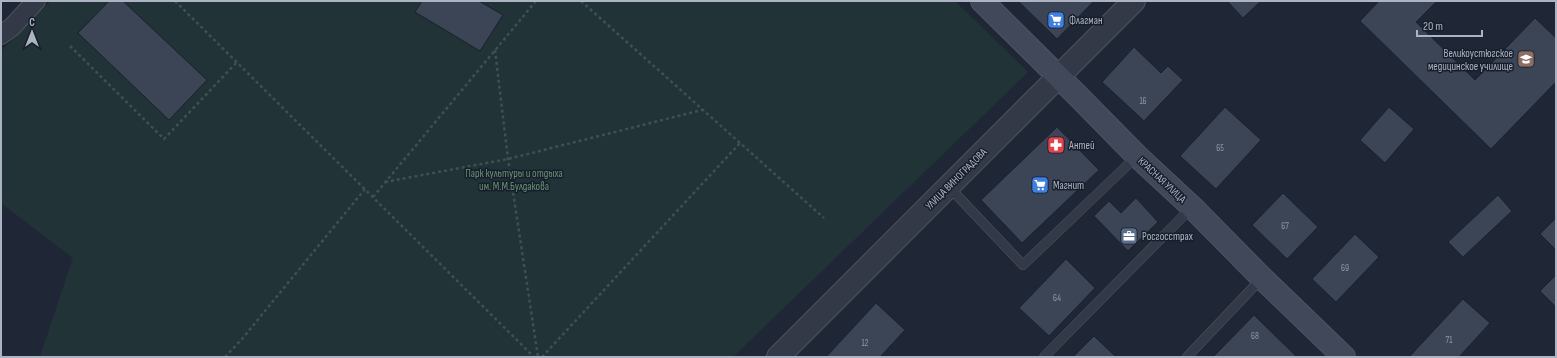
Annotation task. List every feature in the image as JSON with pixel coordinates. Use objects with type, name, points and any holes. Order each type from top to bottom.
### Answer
[{"type":"main road","name":"КРАСНАЯ УЛИЦА","points":[[984,2],[1137,156],[1192,207],[1262,278],[1344,357]]},
{"type":"street","points":[[1,35],[12,27],[36,1]]},
{"type":"street","name":"УЛИЦА ВИНОГРАДОВА","points":[[778,357],[1059,78],[1134,1]]},
{"type":"lane","points":[[949,187],[1023,265],[1137,156]]},
{"type":"lane","points":[[1044,357],[1192,207]]},
{"type":"lane","points":[[1187,357],[1262,278]]},
{"type":"path","points":[[175,1],[534,357]]},
{"type":"path","points":[[372,197],[536,1]]},
{"type":"path","points":[[581,1],[824,218]]},
{"type":"path","points":[[70,46],[164,138],[237,62]]},
{"type":"path","points":[[495,50],[508,159],[538,357]]},
{"type":"path","points":[[385,182],[508,159],[702,110]]},
{"type":"path","points":[[542,357],[740,143]]},
{"type":"path","points":[[225,357],[242,339],[365,189]]},
{"type":"green space","name":"Парк культуры и отдыха им. М.М.Булдакова","points":[[51,1],[955,1],[1028,72],[733,357],[40,357],[73,258],[1,203],[1,51]]},
{"type":"building","points":[[109,1],[123,1],[207,80],[169,120],[78,33]]},
{"type":"building","points":[[422,1],[479,1],[503,15],[480,51],[415,12]]},
{"type":"building","name":"Флагман","points":[[1018,1],[1094,1],[1057,39]]},
{"type":"building","points":[[1227,1],[1261,1],[1243,18]]},
{"type":"building","name":"Великоустюгское медицинское училище","points":[[1379,1],[1437,1],[1416,22],[1475,80],[1535,18],[1556,38],[1556,82],[1491,149],[1360,21]]},
{"type":"building","points":[[1134,47],[1161,73],[1168,66],[1183,80],[1144,121],[1102,82]]},
{"type":"building","points":[[1225,107],[1261,140],[1216,189],[1180,156]]},
{"type":"building","points":[[1389,107],[1414,129],[1385,163],[1360,140]]},
{"type":"building","name":"Магнит","points":[[1057,127],[1099,170],[1022,243],[981,200]]},
{"type":"building","points":[[1283,193],[1318,227],[1287,259],[1252,225]]},
{"type":"building","points":[[1498,195],[1512,211],[1463,257],[1448,242]]},
{"type":"building","name":"Росгосстрах","points":[[1136,198],[1158,222],[1128,251],[1094,216],[1109,201],[1121,213]]},
{"type":"building","points":[[1556,218],[1556,250],[1540,234]]},
{"type":"building","points":[[1355,234],[1379,257],[1336,302],[1312,279]]},
{"type":"building","points":[[1066,259],[1095,288],[1049,336],[1019,308]]},
{"type":"building","points":[[1556,275],[1556,307],[1540,291]]},
{"type":"building","points":[[1463,299],[1490,323],[1459,357],[1409,357]]},
{"type":"building","points":[[876,303],[905,330],[880,357],[826,357]]},
{"type":"building","points":[[1254,315],[1297,357],[1213,357]]},
{"type":"building","points":[[1094,336],[1116,357],[1073,357]]},
{"type":"place","name":"Флагман","points":[[1056,20]]},
{"type":"place","name":"Великоустюгское медицинское училище","points":[[1526,59]]},
{"type":"place","name":"Антей","points":[[1056,145]]},
{"type":"place","name":"Магнит","points":[[1040,185]]},
{"type":"place","name":"Росгосстрах","points":[[1129,236]]}]
